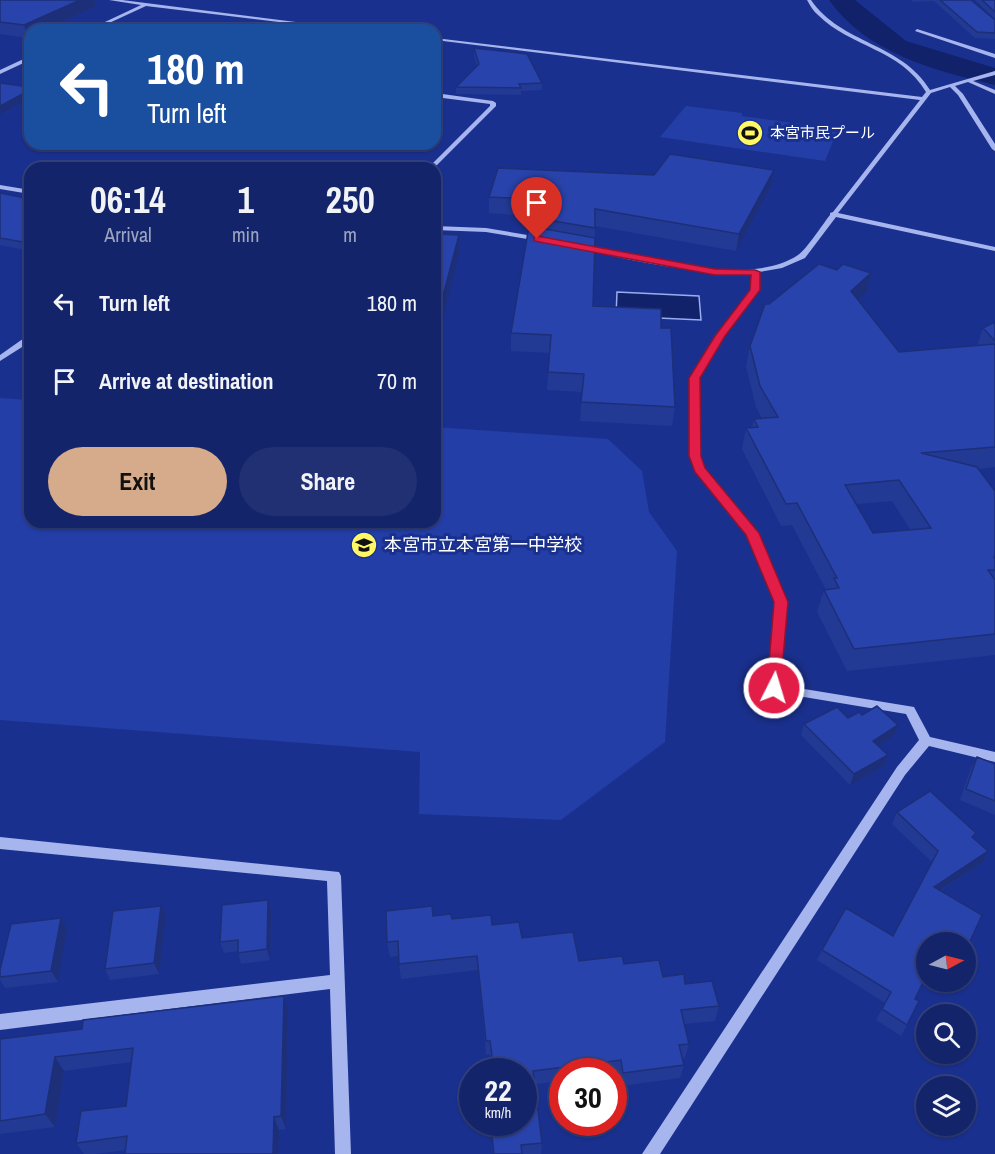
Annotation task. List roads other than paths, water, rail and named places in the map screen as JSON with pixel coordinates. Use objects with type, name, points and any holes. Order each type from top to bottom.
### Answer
[{"type":"street","points":[[111,0],[308,24]]},
{"type":"street","points":[[103,24],[155,0]]},
{"type":"street","points":[[809,0],[812,8],[823,18],[896,58],[920,79],[929,92]]},
{"type":"street","points":[[917,30],[995,56]]},
{"type":"street","points":[[441,40],[922,99]]},
{"type":"street","points":[[0,72],[24,61]]},
{"type":"street","points":[[574,246],[715,272],[755,272],[779,268],[802,256],[832,214],[854,190],[929,92],[995,72]]},
{"type":"street","points":[[968,79],[995,92]]},
{"type":"street","points":[[951,85],[960,94],[995,149]]},
{"type":"street","points":[[437,162],[493,106],[493,103],[486,100],[441,95]]},
{"type":"street","points":[[0,187],[24,191]]},
{"type":"street","points":[[832,214],[995,249]]},
{"type":"street","points":[[441,228],[486,230],[550,241]]},
{"type":"street","points":[[755,272],[755,290],[720,336],[695,378],[695,456],[699,469],[752,533],[781,602],[774,688],[910,710],[926,741],[995,757]]},
{"type":"street","points":[[0,359],[24,342]]},
{"type":"street","points":[[650,1154],[901,771],[926,741]]},
{"type":"street","points":[[0,843],[334,876],[343,1154]]},
{"type":"street","points":[[0,1022],[339,981]]},
{"type":"waterway","points":[[841,0],[872,28],[897,46],[995,77]]},
{"type":"place","name":"本宮市民プール","points":[[750,133]]},
{"type":"place","name":"本宮市立本宮第一中学校","points":[[364,545]]}]
